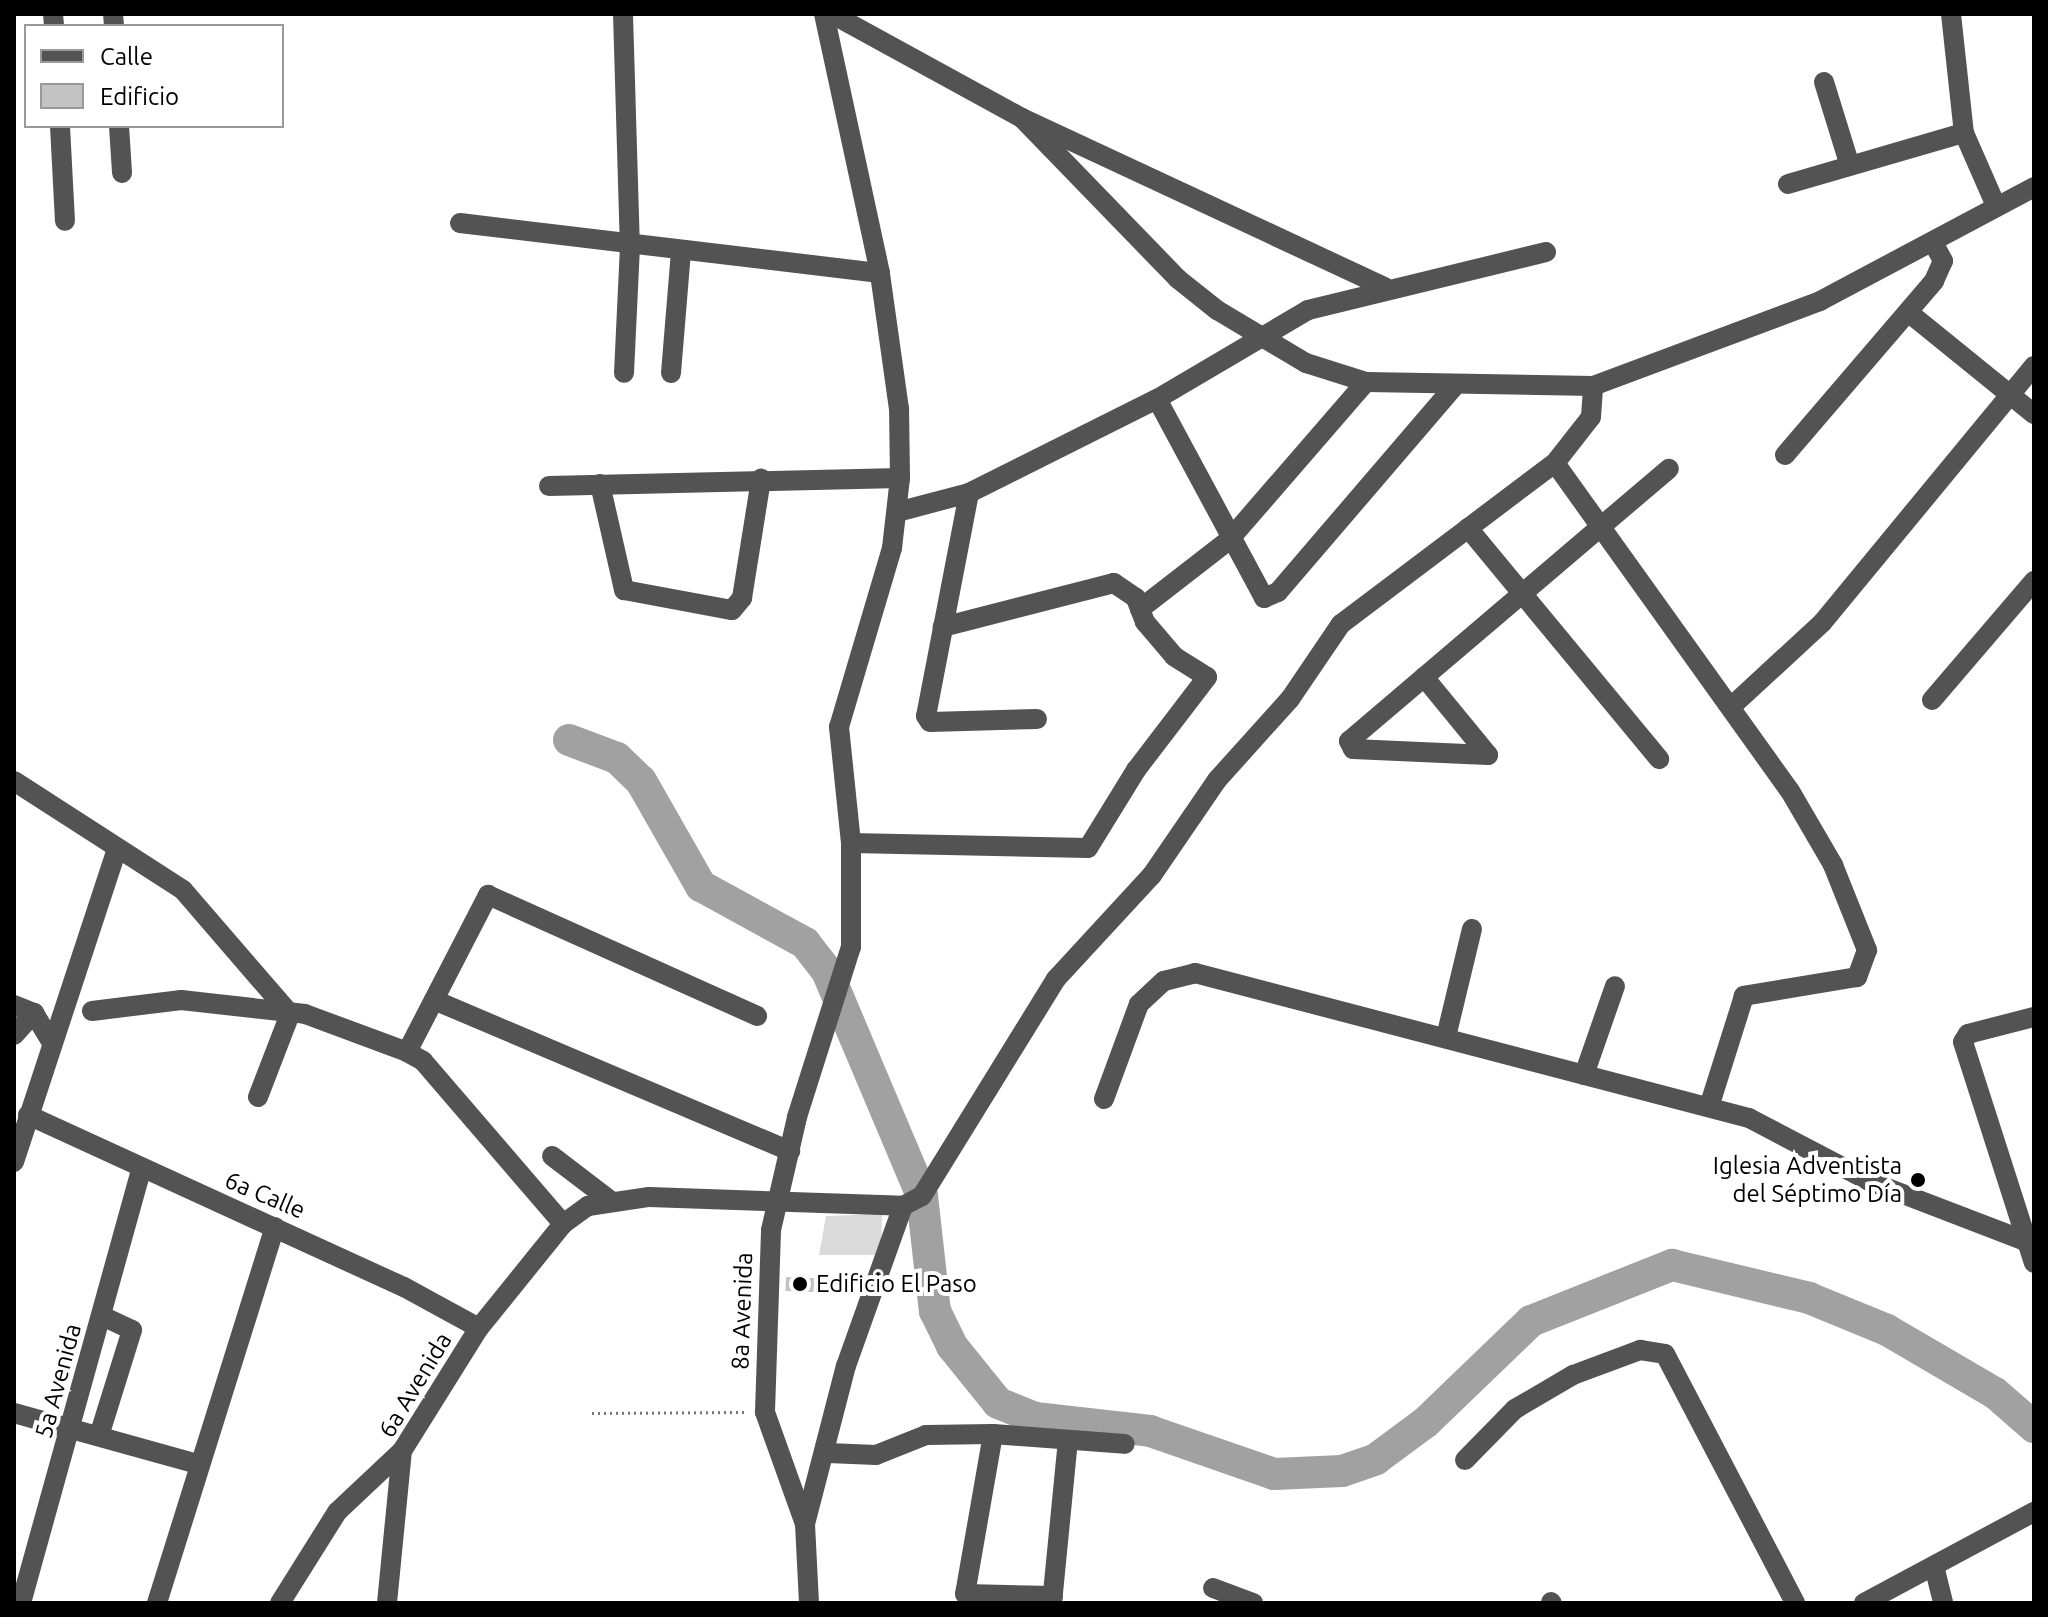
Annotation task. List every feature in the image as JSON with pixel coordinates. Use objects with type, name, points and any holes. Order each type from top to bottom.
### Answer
[{"type":"street","points":[[623,14],[630,246],[624,373]]},
{"type":"street","name":"8a Avenida","points":[[809,1603],[805,1524],[765,1412],[775,1205],[851,947],[851,843],[839,727],[897,512],[900,478],[899,409],[880,273],[824,14]]},
{"type":"street","points":[[832,14],[1022,118],[1385,287]]},
{"type":"street","points":[[1951,14],[1964,133],[1996,206]]},
{"type":"street","points":[[1824,82],[1849,163]]},
{"type":"street","points":[[1022,118],[1178,279],[1261,339],[1306,363],[1366,382],[1454,387],[1593,386],[1820,301],[2034,187]]},
{"type":"street","points":[[60,128],[65,221]]},
{"type":"street","points":[[119,128],[122,173]]},
{"type":"street","points":[[1788,184],[1849,163],[1964,133]]},
{"type":"street","points":[[460,223],[630,246],[880,273]]},
{"type":"street","points":[[1785,455],[1908,312],[1943,261],[1933,242]]},
{"type":"street","points":[[671,373],[681,252]]},
{"type":"street","points":[[897,512],[969,493],[1157,399],[1308,310],[1385,287],[1546,252]]},
{"type":"street","points":[[1908,312],[2034,414]]},
{"type":"street","points":[[1732,706],[1822,623],[2034,366]]},
{"type":"street","points":[[1140,609],[1229,540],[1366,382]]},
{"type":"street","points":[[92,1011],[181,1000],[290,1014],[407,1052],[423,1061],[563,1224],[588,1206],[611,1201],[903,1206],[922,1196],[1056,979],[1152,875],[1217,780],[1290,699],[1341,624],[1555,463],[1591,417],[1593,386]]},
{"type":"street","points":[[1157,399],[1259,596],[1278,592],[1454,387]]},
{"type":"street","points":[[1555,463],[1600,530],[1732,706],[1833,865],[1866,959],[1857,977],[1744,996],[1709,1107]]},
{"type":"street","points":[[1424,677],[1488,755],[1353,749],[1349,741],[1520,590],[1600,530],[1669,469]]},
{"type":"street","points":[[549,486],[900,478]]},
{"type":"street","points":[[600,484],[624,590],[732,610],[742,598],[761,479]]},
{"type":"street","points":[[969,493],[927,706],[930,722],[1037,719]]},
{"type":"street","points":[[1468,528],[1659,759]]},
{"type":"street","points":[[1932,700],[2034,581]]},
{"type":"street","points":[[851,843],[1088,848],[1136,770],[1207,677],[1157,639],[1128,588],[1101,583],[943,627]]},
{"type":"street","points":[[14,781],[116,852],[183,890],[290,1014]]},
{"type":"street","points":[[14,1162],[116,852]]},
{"type":"street","points":[[407,1052],[488,895],[757,1016]]},
{"type":"street","points":[[1446,1037],[1472,929]]},
{"type":"street","points":[[1104,1099],[1139,1004],[1164,981],[1195,973],[1749,1118],[1869,1181],[2025,1241]]},
{"type":"street","points":[[1584,1075],[1615,986]]},
{"type":"street","points":[[434,1000],[790,1151]]},
{"type":"street","points":[[14,1005],[34,1013],[56,1034]]},
{"type":"street","points":[[14,1035],[34,1013]]},
{"type":"street","points":[[258,1097],[290,1014]]},
{"type":"street","points":[[2034,1017],[1968,1034],[1963,1042],[2034,1263]]},
{"type":"street","name":"6a Calle","points":[[28,1115],[141,1171],[275,1227],[479,1328]]},
{"type":"street","points":[[552,1156],[611,1201]]},
{"type":"street","name":"5a Avenida","points":[[21,1603],[141,1171]]},
{"type":"street","points":[[805,1524],[828,1453],[846,1366],[903,1206]]},
{"type":"street","name":"6a Avenida","points":[[387,1603],[402,1451],[479,1328],[563,1224]]},
{"type":"street","points":[[157,1603],[198,1464],[275,1227]]},
{"type":"street","points":[[99,1436],[132,1330],[102,1316]]},
{"type":"street","points":[[1465,1460],[1515,1409],[1573,1375],[1640,1350],[1665,1354],[1795,1603]]},
{"type":"street","points":[[14,1413],[198,1464]]},
{"type":"street","points":[[828,1453],[876,1455],[926,1435],[993,1434],[1125,1444]]},
{"type":"street","points":[[993,1434],[965,1594],[1052,1600],[1068,1441]]},
{"type":"street","points":[[280,1603],[337,1512],[402,1451]]},
{"type":"street","points":[[1864,1603],[2034,1512]]},
{"type":"street","points":[[1934,1566],[1943,1603]]},
{"type":"street","points":[[1213,1588],[1253,1603]]},
{"type":"path","points":[[592,1413],[765,1412]]},
{"type":"shaded area","points":[[882,1214],[881,1255],[819,1255],[826,1216]]},
{"type":"building","name":"Edificio El Paso","points":[[786,1277],[814,1278],[813,1292],[786,1291]]},
{"type":"waterway","points":[[569,740],[617,758],[641,781],[701,886],[805,943],[827,971],[922,1196],[935,1311],[952,1346],[998,1403],[1035,1418],[1150,1431],[1274,1474],[1342,1471],[1376,1459],[1426,1422],[1531,1321],[1672,1265],[1809,1298],[1887,1330],[1995,1393],[2034,1427]]},
{"type":"place","name":"Iglesia Adventista del Séptimo Día","points":[[1918,1180]]},
{"type":"place","name":"Edificio El Paso","points":[[800,1284]]}]
